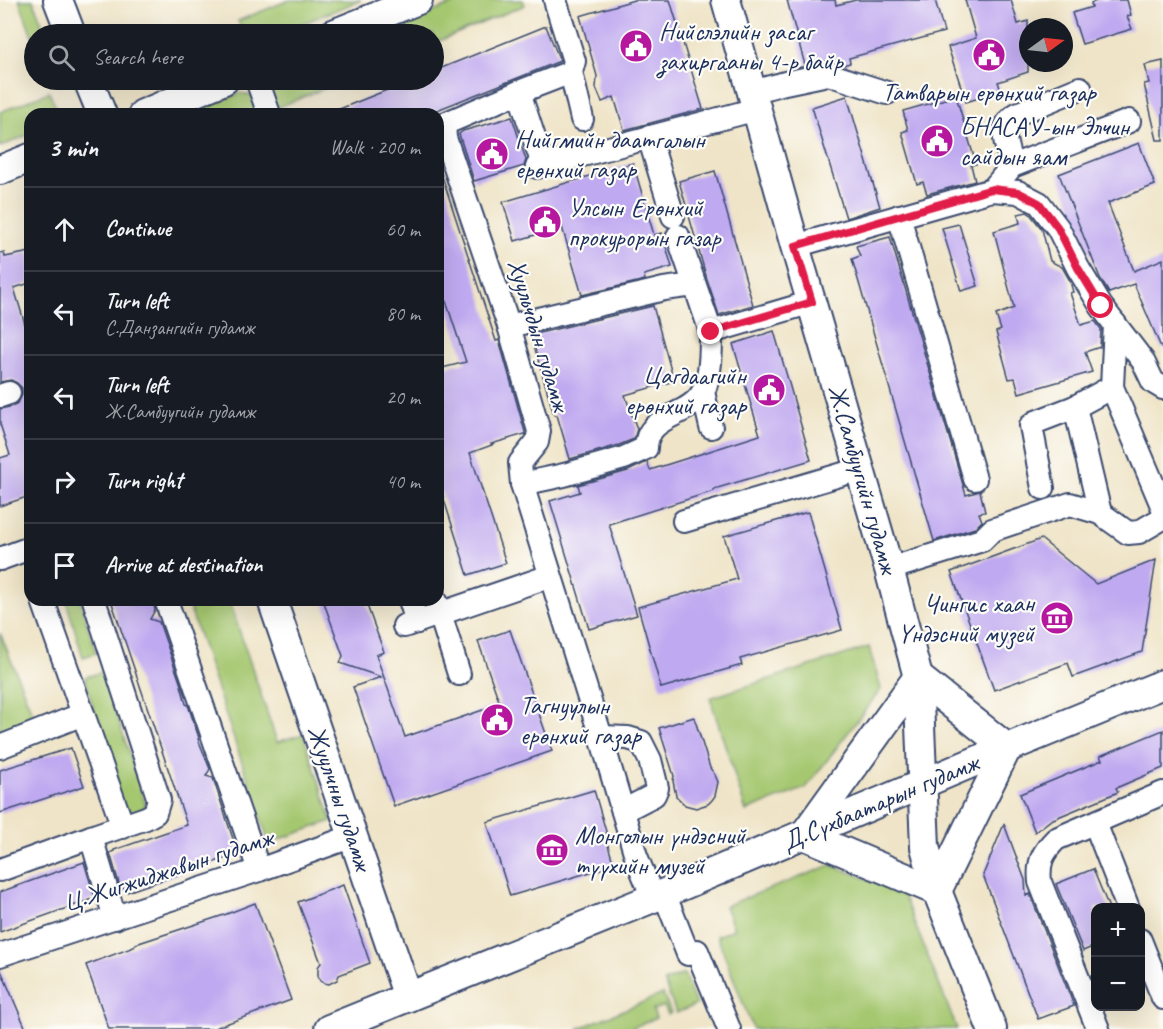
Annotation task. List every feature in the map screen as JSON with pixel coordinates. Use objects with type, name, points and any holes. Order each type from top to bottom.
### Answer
[{"type":"main road","points":[[58,0],[67,24]]},
{"type":"main road","points":[[358,24],[418,0]]},
{"type":"main road","name":"Ж.Самбуугийн гудамж","points":[[726,0],[918,677],[925,847],[937,891],[992,1029]]},
{"type":"main road","points":[[92,90],[100,108]]},
{"type":"main road","points":[[157,108],[200,90]]},
{"type":"main road","points":[[0,170],[24,160]]},
{"type":"main road","name":"Жуулчны гудамж","points":[[275,606],[408,997]]},
{"type":"main road","points":[[918,677],[1007,748],[937,891],[804,835],[918,677]]},
{"type":"main road","name":"Д.Сүхбаатарын гудамж","points":[[329,1029],[658,896],[1163,684]]},
{"type":"street","points":[[555,0],[574,61],[571,72],[582,119]]},
{"type":"street","name":"Хуульчдын гудамж","points":[[444,124],[571,72]]},
{"type":"street","points":[[519,92],[540,166],[649,137],[754,100],[785,83],[828,74],[886,93]]},
{"type":"street","points":[[1012,166],[1004,131],[1010,118],[1080,88]]},
{"type":"street","points":[[260,90],[266,108]]},
{"type":"street","points":[[992,189],[1012,166],[1129,121]]},
{"type":"street","points":[[522,484],[564,475],[641,451],[646,448],[649,432],[658,423],[692,406],[703,392],[711,363],[711,332],[675,226],[649,137]]},
{"type":"street","name":"Хуульчдын гудамж","points":[[444,145],[509,326],[539,431],[537,442],[520,463],[522,484],[636,856],[693,952],[729,1029]]},
{"type":"street","points":[[795,246],[992,189],[1018,192],[1039,203],[1058,228],[1101,306],[1143,362],[1154,382],[1163,388]]},
{"type":"street","points":[[899,216],[975,479]]},
{"type":"street","points":[[509,326],[664,289],[694,285]]},
{"type":"street","points":[[711,332],[812,302]]},
{"type":"street","points":[[1115,324],[1112,387],[1163,508]]},
{"type":"street","points":[[1043,488],[1031,426],[1076,407],[1112,387]]},
{"type":"street","points":[[703,392],[711,427]]},
{"type":"street","points":[[1076,407],[1100,513]]},
{"type":"street","points":[[684,520],[860,469]]},
{"type":"street","points":[[889,569],[982,540],[992,530],[1070,504],[1100,513],[1128,533],[1139,532],[1163,518]]},
{"type":"street","points":[[0,559],[24,550]]},
{"type":"street","points":[[444,605],[550,576]]},
{"type":"street","points":[[45,606],[123,826]]},
{"type":"street","points":[[0,870],[155,813],[159,800],[96,606]]},
{"type":"street","points":[[168,606],[259,870]]},
{"type":"street","points":[[410,606],[410,624],[438,607],[459,674]]},
{"type":"street","points":[[0,747],[83,714]]},
{"type":"street","points":[[601,737],[628,738],[641,742],[650,760],[657,788],[654,795],[623,812]]},
{"type":"street","points":[[1098,1029],[1040,882],[1038,869],[1042,856],[1056,839],[1163,793]]},
{"type":"street","points":[[1095,823],[1126,903]]},
{"type":"street","name":"Ц.Жигжиджавын гудамж","points":[[0,955],[259,870],[353,836]]},
{"type":"street","points":[[91,837],[115,918]]},
{"type":"street","points":[[1145,953],[1163,998]]},
{"type":"green space","points":[[19,0],[33,0],[42,24],[28,24]]},
{"type":"green space","points":[[289,0],[361,0],[301,24],[239,24],[238,21]]},
{"type":"green space","points":[[463,0],[523,0],[525,5],[444,39],[444,24],[403,24]]},
{"type":"green space","points":[[269,90],[321,90],[276,108],[274,108]]},
{"type":"green space","points":[[49,92],[56,108],[24,108],[24,137],[0,147],[0,112]]},
{"type":"green space","points":[[240,93],[252,96],[257,108],[202,108]]},
{"type":"green space","points":[[68,606],[82,606],[96,653],[83,657]]},
{"type":"green space","points":[[189,606],[231,606],[277,742],[303,734],[332,821],[269,843]]},
{"type":"green space","points":[[0,633],[34,717],[0,731],[0,680],[2,679],[0,675]]},
{"type":"green space","points":[[869,647],[881,689],[806,788],[746,811],[710,698]]},
{"type":"green space","points":[[103,672],[146,806],[120,823],[85,677]]},
{"type":"green space","points":[[831,865],[902,892],[957,1029],[753,1029],[717,936],[734,929],[725,906]]},
{"type":"green space","points":[[684,974],[696,1005],[676,1013],[664,982]]},
{"type":"green space","points":[[663,994],[671,1013],[668,1014],[664,1006],[653,1010],[656,1018],[629,1029],[577,1029]]},
{"type":"building","name":"Нийслэлийн засаг захиргааны 4-р байр","points":[[634,0],[670,0],[703,109],[624,130],[614,97],[602,102],[596,88],[597,76],[580,16]]},
{"type":"building","points":[[787,0],[835,0],[836,5],[856,0],[935,0],[944,32],[849,58],[850,63],[843,65],[826,61],[805,65]]},
{"type":"building","name":"Татварын ерөнхий газар","points":[[965,0],[1011,0],[1019,24],[1019,72],[1028,72],[998,82],[1001,91],[966,102],[948,47],[976,38]]},
{"type":"building","points":[[1099,0],[1127,0],[1131,15],[1127,16],[1132,29],[1082,44],[1072,13],[1092,7],[1091,3]]},
{"type":"building","points":[[546,26],[560,61],[442,108],[342,108],[387,90],[444,90],[444,67]]},
{"type":"building","points":[[1163,61],[1163,140],[1157,140],[1144,84],[1149,83],[1145,65]]},
{"type":"building","points":[[847,96],[880,207],[846,218],[812,107]]},
{"type":"building","name":"БНАСАУ-ын Элчин сайдын яам","points":[[956,96],[976,164],[971,165],[975,181],[927,194],[923,182],[917,184],[902,132],[908,130],[903,111]]},
{"type":"building","name":"Нийгмийн даатгалын ерөнхий газар","points":[[512,117],[526,160],[524,166],[474,181],[459,134]]},
{"type":"building","points":[[1139,143],[1155,185],[1108,203],[1134,271],[1163,259],[1163,352],[1134,284],[1109,293],[1100,278],[1059,174]]},
{"type":"building","name":"Улсын Ерөнхий прокурорын газар","points":[[633,163],[654,235],[662,233],[672,267],[644,275],[645,280],[582,295],[562,227],[515,241],[503,202]]},
{"type":"building","points":[[715,171],[753,305],[719,315],[679,181]]},
{"type":"building","points":[[444,182],[496,341],[499,340],[525,432],[525,434],[470,453],[506,563],[468,575],[444,500],[444,368],[466,362],[444,295]]},
{"type":"building","points":[[1027,212],[1042,229],[1050,261],[1062,267],[1070,281],[1073,292],[1070,293],[1081,325],[1095,321],[1101,329],[1100,347],[1085,352],[1092,372],[1019,393],[1015,378],[1009,379],[996,332],[1001,330],[996,315],[1014,308],[994,231],[1020,223],[1018,214]]},
{"type":"building","points":[[959,224],[978,286],[961,291],[942,228]]},
{"type":"building","points":[[890,237],[966,495],[980,491],[985,512],[979,513],[982,521],[975,528],[934,541],[852,259],[860,256],[856,246]]},
{"type":"building","points":[[4,252],[5,257],[24,253],[24,285],[14,288],[24,321],[24,498],[0,506],[0,458],[10,455],[0,424],[0,409],[14,406],[22,395],[22,388],[11,380],[0,382],[0,253]]},
{"type":"building","points":[[653,306],[674,381],[625,395],[637,429],[634,439],[570,459],[557,415],[554,415],[531,335]]},
{"type":"building","points":[[774,331],[811,460],[609,524],[637,615],[589,629],[550,501],[580,492],[578,485],[628,471],[647,462],[650,470],[760,435],[733,344]]},
{"type":"building","points":[[808,512],[842,630],[740,659],[742,665],[661,688],[638,607],[737,579],[724,536]]},
{"type":"building","name":"Чингис хаан Үндэсний музей","points":[[1041,539],[1096,584],[1156,560],[1142,652],[1073,677],[1068,663],[994,690],[951,572]]},
{"type":"building","points":[[113,606],[154,606],[155,610],[150,619],[159,622],[210,769],[206,776],[213,778],[238,854],[127,892],[126,888],[121,890],[110,853],[187,825]]},
{"type":"building","name":"Тагнуулын ерөнхий газар","points":[[325,606],[367,606],[384,652],[376,655],[405,737],[500,704],[478,641],[510,630],[552,751],[394,806],[353,687],[381,677],[340,663],[343,656]]},
{"type":"building","points":[[694,717],[710,768],[718,782],[712,800],[696,808],[685,805],[676,796],[674,776],[659,728]]},
{"type":"building","points":[[1163,730],[1163,768],[1116,788],[1118,792],[1051,820],[1035,832],[1020,794],[1102,760],[1100,756]]},
{"type":"building","points":[[71,748],[84,786],[0,813],[0,770]]},
{"type":"building","name":"Монголын үндэсний түүхийн музей","points":[[594,790],[614,865],[510,896],[487,822]]},
{"type":"building","points":[[1004,824],[1025,880],[1026,896],[1030,894],[1074,1006],[1038,1019],[983,875]]},
{"type":"building","points":[[84,862],[95,898],[0,932],[0,892]]},
{"type":"building","points":[[1093,869],[1107,903],[1091,903],[1091,948],[1083,951],[1056,884]]},
{"type":"building","points":[[343,885],[370,963],[339,975],[337,980],[329,984],[320,981],[318,976],[318,967],[321,963],[298,902]]},
{"type":"building","points":[[255,903],[291,1000],[212,1029],[109,1029],[86,965],[134,947],[136,944]]},
{"type":"building","points":[[0,968],[26,1029],[0,1029]]},
{"type":"place","name":"Нийслэлийн засаг захиргааны 4-р байр","points":[[636,46]]},
{"type":"place","name":"Татварын ерөнхий газар","points":[[989,55]]},
{"type":"place","name":"БНАСАУ-ын Элчин сайдын яам","points":[[937,141]]},
{"type":"place","name":"Нийгмийн даатгалын ерөнхий газар","points":[[492,154]]},
{"type":"place","name":"Улсын Ерөнхий прокурорын газар","points":[[545,222]]},
{"type":"place","name":"Цагдаагийн ерөнхий газар","points":[[769,390]]},
{"type":"place","name":"Чингис хаан Үндэсний музей","points":[[1057,618]]},
{"type":"place","name":"Тагнуулын ерөнхий газар","points":[[497,720]]},
{"type":"place","name":"Монголын үндэсний түүхийн музей","points":[[552,850]]},
{"type":"route","points":[[711,332],[812,302],[795,246],[992,189],[1018,192],[1039,203],[1058,228],[1101,306]]}]
